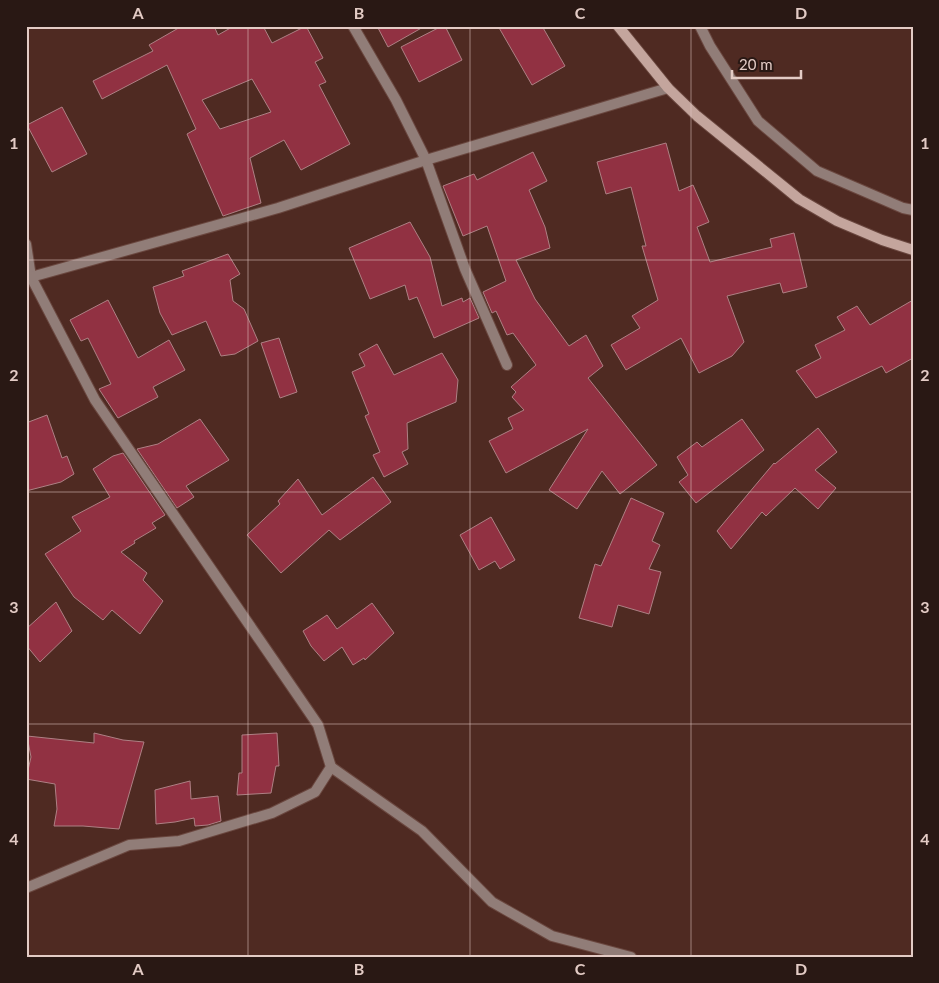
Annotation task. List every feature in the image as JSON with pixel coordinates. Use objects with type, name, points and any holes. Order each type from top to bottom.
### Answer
[{"type":"street","points":[[353,26],[396,100],[426,160],[465,269],[506,366]]},
{"type":"street","points":[[618,26],[668,88],[697,116],[800,199],[837,221],[882,240],[913,250]]},
{"type":"street","points":[[700,26],[710,46],[758,121],[817,171],[903,208],[913,210]]},
{"type":"street","points":[[29,276],[278,208],[426,160],[668,88]]},
{"type":"street","points":[[26,244],[29,276],[95,400],[318,725],[331,767],[422,831],[492,902],[552,936],[631,957]]},
{"type":"street","points":[[26,888],[129,845],[179,841],[272,813],[315,792],[331,767]]},
{"type":"building","points":[[182,26],[214,26],[218,35],[234,26],[263,26],[272,43],[306,26],[323,58],[315,62],[326,82],[319,85],[350,144],[301,170],[284,140],[250,158],[261,203],[223,216],[187,134],[196,129],[167,65],[102,99],[93,81],[153,51],[149,45]],"holes":[[[252,79],[271,112],[220,129],[202,100]]]},
{"type":"building","points":[[377,26],[425,26],[388,47]]},
{"type":"building","points":[[445,26],[462,60],[419,82],[401,47]]},
{"type":"building","points":[[498,26],[542,26],[565,66],[532,85]]},
{"type":"building","points":[[62,107],[87,154],[52,172],[27,125]]},
{"type":"building","points":[[666,143],[679,191],[693,185],[709,222],[697,227],[710,262],[772,247],[770,239],[794,233],[807,287],[783,293],[780,283],[727,296],[744,342],[732,356],[699,373],[681,338],[626,370],[611,345],[640,328],[632,316],[658,300],[642,246],[646,246],[631,187],[606,194],[597,162]]},
{"type":"building","points":[[533,152],[547,181],[529,190],[545,227],[550,248],[516,260],[535,299],[569,346],[586,335],[603,366],[588,378],[657,465],[620,494],[602,471],[577,509],[549,490],[588,429],[506,473],[489,441],[513,429],[508,418],[524,410],[512,397],[516,392],[511,387],[536,365],[513,333],[507,335],[496,311],[492,313],[483,292],[506,281],[487,226],[463,236],[443,186],[474,174],[477,180]]},
{"type":"building","points":[[410,222],[430,257],[442,306],[462,298],[463,302],[470,298],[479,318],[434,338],[417,297],[409,300],[405,285],[370,299],[349,248]]},
{"type":"building","points":[[228,254],[240,274],[230,280],[233,301],[244,309],[258,341],[235,354],[221,356],[206,321],[172,335],[160,313],[153,287],[184,276],[182,271]]},
{"type":"building","points":[[108,300],[138,358],[169,340],[185,370],[153,387],[158,397],[118,418],[99,389],[111,384],[88,338],[81,341],[70,320]]},
{"type":"building","points":[[913,300],[913,358],[886,373],[882,366],[816,398],[796,371],[821,358],[815,345],[845,330],[837,317],[857,306],[870,325]]},
{"type":"building","points":[[279,338],[297,392],[280,398],[261,343]]},
{"type":"building","points":[[377,344],[394,375],[442,353],[458,380],[456,402],[407,423],[408,449],[402,452],[408,464],[384,477],[373,455],[380,452],[365,416],[369,414],[352,372],[365,366],[359,354]]},
{"type":"building","points":[[47,415],[62,458],[67,456],[74,474],[61,482],[26,491],[26,423]]},
{"type":"building","points":[[200,419],[229,460],[186,486],[194,497],[177,508],[137,449],[158,444]]},
{"type":"building","points":[[742,419],[764,450],[696,503],[679,482],[688,475],[677,457],[697,442],[702,447]]},
{"type":"building","points":[[818,428],[837,452],[815,470],[836,488],[818,509],[795,488],[766,516],[762,512],[731,549],[717,531],[774,463]]},
{"type":"building","points":[[123,453],[165,515],[152,523],[156,528],[134,541],[135,543],[121,552],[147,573],[143,580],[163,601],[140,634],[112,610],[103,620],[74,597],[45,554],[81,531],[72,517],[110,497],[93,469],[113,456]]},
{"type":"building","points":[[373,477],[391,502],[340,540],[329,530],[281,573],[247,535],[280,504],[278,501],[298,479],[322,515]]},
{"type":"building","points":[[631,498],[664,513],[652,541],[660,545],[649,569],[661,572],[649,614],[618,605],[612,627],[579,618],[595,564],[601,566]]},
{"type":"building","points":[[491,517],[515,560],[500,569],[495,561],[479,570],[460,535]]},
{"type":"building","points":[[56,602],[72,631],[40,662],[26,645],[26,629]]},
{"type":"building","points":[[372,603],[394,633],[365,660],[364,658],[353,665],[342,647],[324,661],[311,646],[303,631],[327,615],[337,629]]},
{"type":"building","points":[[94,733],[123,740],[144,742],[119,829],[54,826],[57,809],[55,784],[26,779],[31,757],[27,736],[94,743]]},
{"type":"building","points":[[277,733],[279,766],[276,766],[271,793],[237,795],[239,773],[242,773],[242,735]]},
{"type":"building","points":[[190,781],[191,799],[218,796],[221,821],[195,826],[194,818],[156,824],[155,790]]}]
